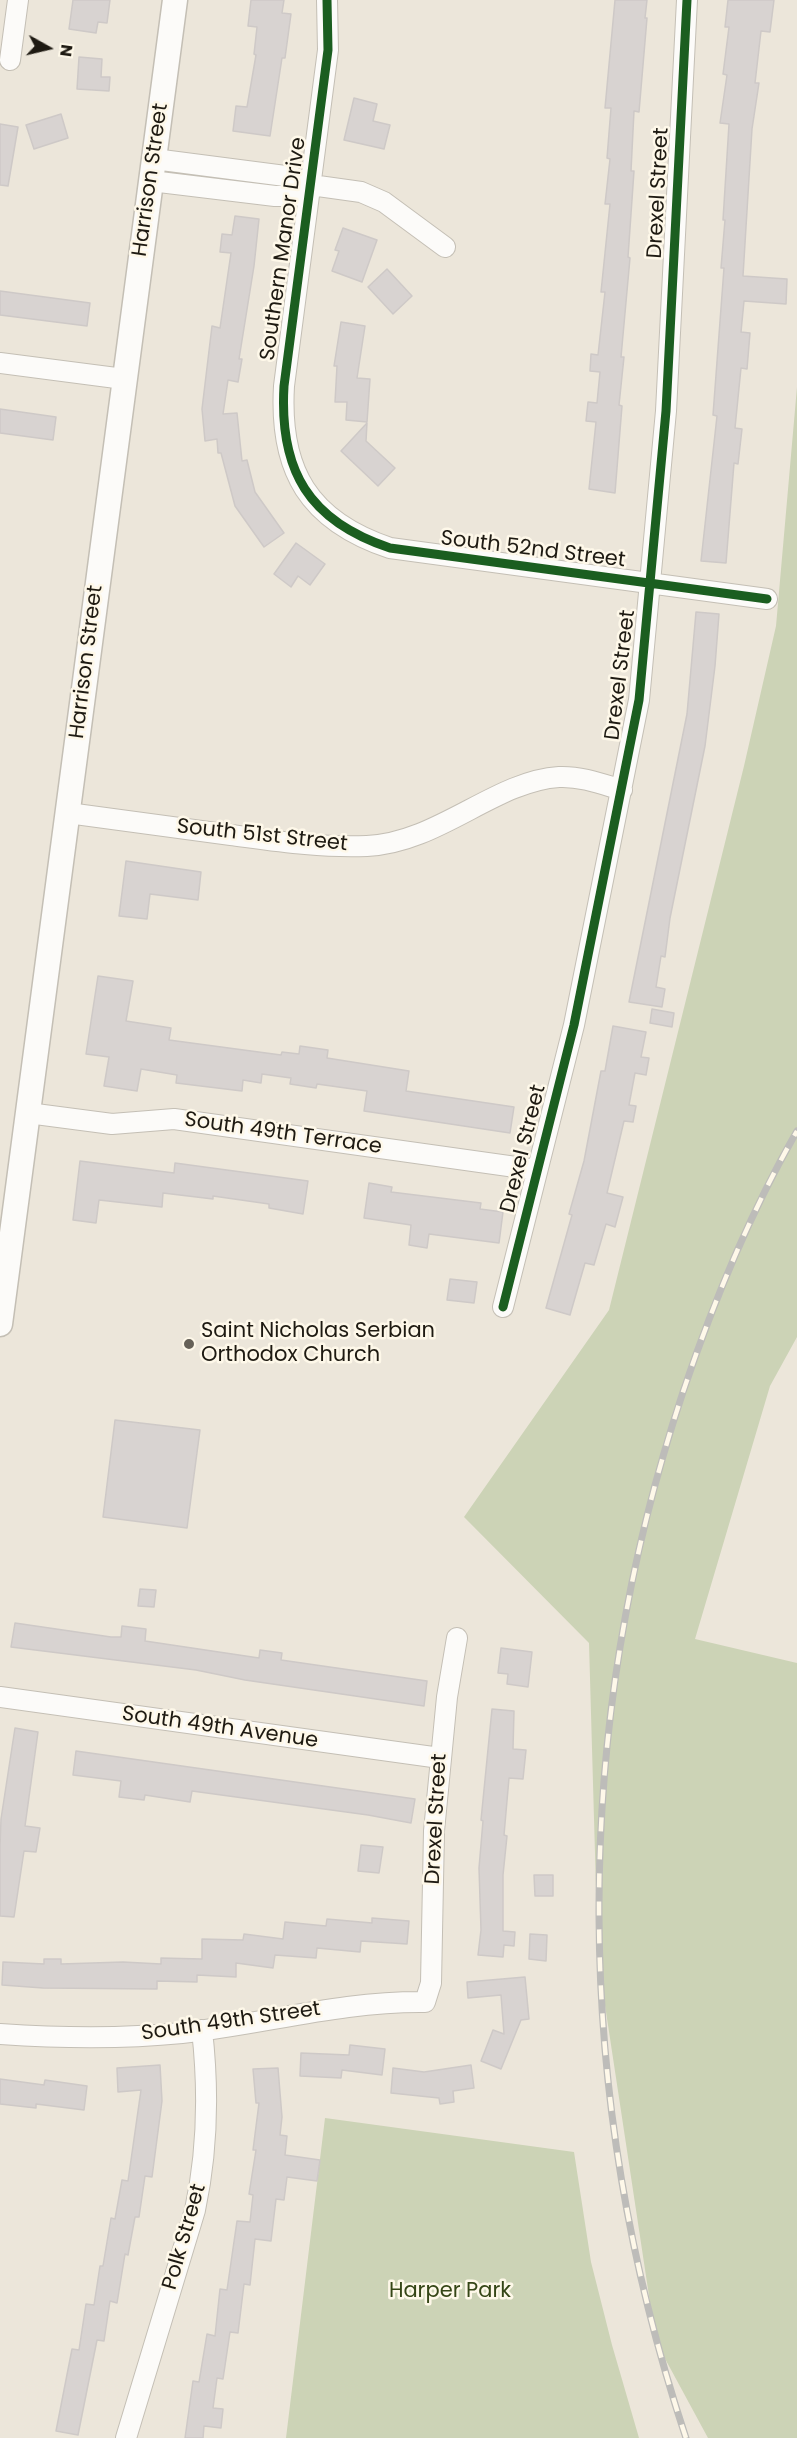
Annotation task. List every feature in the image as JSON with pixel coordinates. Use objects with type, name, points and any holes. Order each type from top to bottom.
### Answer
[{"type":"main road","name":"Harrison Street","points":[[0,1323],[8,1204],[28,1113],[175,0]]},
{"type":"street","points":[[10,60],[18,0]]},
{"type":"street","name":"Southern Manor Drive","points":[[310,497],[290,463],[285,442],[282,409],[328,50],[327,0]]},
{"type":"street","name":"Drexel Street","points":[[503,1307],[574,1025],[639,700],[666,411],[687,0]]},
{"type":"street","points":[[152,170],[275,196],[294,196],[311,185],[361,192],[384,202],[445,247]]},
{"type":"street","points":[[0,363],[124,379]]},
{"type":"street","name":"South 52nd Street","points":[[310,497],[347,530],[390,549],[767,599]]},
{"type":"street","name":"South 51st Street","points":[[68,813],[316,846],[369,846],[420,834],[509,792],[542,780],[561,777],[579,778],[622,790]]},
{"type":"street","name":"South 49th Terrace","points":[[28,1113],[112,1124],[174,1119],[537,1170]]},
{"type":"street","name":"Drexel Street","points":[[426,2002],[431,1983],[434,1831],[440,1758],[458,1638]]},
{"type":"street","name":"South 49th Avenue","points":[[0,1697],[440,1758]]},
{"type":"street","name":"South 49th Street","points":[[0,2034],[108,2037],[202,2030],[333,2007],[426,2002]]},
{"type":"street","name":"Polk Street","points":[[126,2438],[195,2210],[202,2177],[208,2108],[202,2030]]},
{"type":"green space","points":[[797,387],[797,1337],[770,1386],[695,1639],[797,1663],[797,2438],[708,2438],[656,2342],[598,1959],[589,1643],[464,1517],[609,1310],[744,766],[776,626]]},
{"type":"green space","name":"Harper Park","points":[[325,2118],[574,2152],[591,2262],[639,2438],[286,2438]]},
{"type":"building","points":[[73,0],[110,0],[107,23],[98,22],[96,33],[69,29]]},
{"type":"building","points":[[251,0],[284,0],[282,13],[291,14],[270,136],[233,131],[236,106],[247,107],[256,55],[254,54],[257,27],[248,26]]},
{"type":"building","points":[[615,0],[647,0],[645,18],[647,18],[639,112],[634,111],[631,171],[634,171],[628,257],[630,258],[621,357],[624,357],[619,405],[622,406],[615,493],[589,489],[596,422],[586,421],[588,402],[597,403],[600,372],[590,371],[591,354],[598,355],[605,292],[601,292],[610,204],[605,204],[610,159],[607,158],[611,108],[605,108]]},
{"type":"building","points":[[728,0],[774,0],[770,32],[761,31],[755,83],[759,83],[752,129],[743,276],[787,279],[786,304],[744,301],[741,332],[750,333],[747,369],[741,368],[735,428],[742,429],[738,464],[734,463],[726,563],[701,561],[717,416],[713,415],[724,268],[721,268],[729,124],[720,123],[727,75],[723,74],[729,27],[725,27]]},
{"type":"building","points":[[79,57],[102,59],[101,77],[110,77],[109,91],[77,89]]},
{"type":"building","points":[[354,98],[377,104],[373,121],[390,125],[384,149],[344,140]]},
{"type":"building","points":[[61,114],[68,138],[34,149],[26,125]]},
{"type":"building","points":[[0,124],[18,127],[8,186],[0,185]]},
{"type":"building","points":[[235,216],[259,219],[239,359],[242,359],[238,382],[228,380],[223,414],[237,413],[242,461],[247,460],[255,492],[284,533],[264,547],[235,506],[221,453],[218,453],[217,439],[205,441],[202,409],[212,326],[220,328],[231,253],[220,252],[222,234],[232,235]]},
{"type":"building","points":[[343,228],[377,240],[362,282],[332,271],[339,251],[335,250]]},
{"type":"building","points":[[387,269],[412,296],[393,314],[368,287]]},
{"type":"building","points":[[0,291],[90,303],[87,326],[0,315]]},
{"type":"building","points":[[341,322],[365,326],[357,378],[370,379],[367,422],[346,420],[347,402],[335,402],[337,366],[334,366]]},
{"type":"building","points":[[0,409],[56,417],[53,440],[0,433]]},
{"type":"building","points":[[367,423],[366,441],[395,468],[378,486],[341,451]]},
{"type":"building","points":[[296,543],[325,564],[310,585],[298,576],[291,587],[274,574]]},
{"type":"building","points":[[696,612],[719,614],[715,666],[705,746],[670,918],[665,957],[661,956],[656,987],[665,989],[662,1007],[629,1002],[687,714]]},
{"type":"building","points":[[126,861],[201,872],[198,900],[150,894],[147,919],[119,916]]},
{"type":"building","points":[[98,976],[133,981],[126,1021],[171,1028],[169,1040],[281,1055],[282,1052],[299,1054],[300,1046],[328,1050],[327,1058],[409,1071],[406,1091],[514,1107],[510,1133],[364,1111],[367,1091],[317,1084],[316,1088],[290,1084],[291,1078],[262,1074],[261,1083],[243,1080],[242,1091],[176,1083],[177,1075],[141,1069],[137,1091],[104,1086],[109,1057],[86,1054]]},
{"type":"building","points":[[652,1009],[674,1013],[672,1027],[650,1023]]},
{"type":"building","points":[[613,1026],[646,1032],[641,1057],[649,1058],[646,1075],[635,1073],[629,1105],[636,1106],[633,1122],[624,1121],[607,1193],[623,1197],[615,1227],[606,1224],[594,1265],[585,1263],[570,1315],[546,1308],[572,1215],[569,1214],[584,1161],[601,1071],[605,1071]]},
{"type":"building","points":[[80,1161],[174,1173],[175,1163],[308,1181],[303,1214],[269,1208],[269,1204],[213,1196],[213,1199],[163,1193],[162,1207],[99,1200],[96,1223],[73,1220]]},
{"type":"building","points":[[369,1183],[392,1187],[391,1192],[481,1203],[480,1209],[503,1212],[499,1243],[429,1234],[427,1248],[409,1245],[411,1225],[364,1218]]},
{"type":"building","points":[[450,1279],[477,1282],[474,1303],[447,1300]]},
{"type":"building","points":[[115,1420],[200,1430],[187,1528],[103,1517]]},
{"type":"building","points":[[140,1589],[156,1590],[154,1607],[138,1606]]},
{"type":"building","points":[[15,1623],[111,1637],[121,1637],[122,1626],[146,1629],[145,1641],[259,1658],[260,1650],[282,1653],[281,1660],[427,1681],[424,1706],[245,1680],[196,1670],[11,1647]]},
{"type":"building","points":[[501,1648],[532,1652],[528,1687],[507,1684],[508,1674],[498,1673]]},
{"type":"building","points":[[492,1709],[514,1711],[513,1749],[526,1750],[523,1779],[509,1778],[504,1835],[507,1836],[503,1875],[503,1931],[515,1932],[514,1946],[504,1945],[503,1957],[478,1955],[481,1930],[479,1868],[483,1821],[481,1820]]},
{"type":"building","points":[[15,1728],[38,1732],[25,1826],[40,1828],[36,1852],[24,1851],[14,1917],[0,1916],[0,1846],[1,1819]]},
{"type":"building","points":[[76,1751],[415,1799],[411,1823],[192,1791],[190,1802],[145,1795],[144,1800],[119,1797],[121,1781],[73,1775]]},
{"type":"building","points":[[361,1845],[383,1847],[379,1873],[358,1871]]},
{"type":"building","points":[[534,1875],[553,1875],[553,1896],[535,1896]]},
{"type":"building","points":[[372,1918],[409,1921],[407,1944],[361,1941],[360,1952],[317,1948],[316,1958],[275,1955],[273,1968],[236,1963],[236,1977],[197,1975],[197,1982],[157,1981],[157,1989],[43,1988],[2,1985],[3,1962],[44,1964],[44,1959],[61,1959],[61,1964],[123,1962],[161,1964],[161,1958],[202,1959],[202,1939],[243,1940],[244,1934],[283,1939],[285,1922],[326,1926],[327,1919],[372,1923]]},
{"type":"building","points":[[530,1934],[547,1935],[546,1961],[529,1959]]},
{"type":"building","points":[[525,1977],[529,2019],[521,2020],[501,2069],[481,2061],[493,2030],[504,2034],[501,1995],[468,1998],[467,1982]]},
{"type":"building","points":[[350,2045],[385,2049],[382,2075],[342,2070],[341,2078],[300,2076],[301,2053],[349,2055]]},
{"type":"building","points":[[160,2065],[162,2101],[152,2177],[145,2176],[139,2217],[135,2217],[128,2255],[125,2254],[117,2303],[110,2301],[104,2341],[97,2340],[78,2435],[56,2431],[72,2349],[79,2350],[86,2304],[94,2305],[111,2218],[115,2219],[122,2180],[128,2181],[141,2090],[118,2092],[117,2068]]},
{"type":"building","points":[[471,2065],[474,2088],[453,2091],[454,2102],[440,2104],[439,2098],[391,2093],[393,2068],[424,2072]]},
{"type":"building","points":[[278,2068],[282,2117],[280,2135],[287,2136],[285,2155],[320,2160],[317,2181],[287,2177],[284,2200],[276,2199],[271,2241],[255,2239],[250,2285],[244,2284],[238,2333],[230,2332],[223,2379],[217,2378],[213,2408],[223,2409],[221,2428],[204,2426],[203,2438],[185,2438],[193,2381],[199,2382],[207,2334],[215,2336],[220,2289],[227,2290],[237,2221],[250,2222],[253,2195],[249,2194],[256,2150],[253,2150],[259,2103],[256,2103],[253,2069]]},
{"type":"building","points":[[0,2079],[44,2085],[45,2080],[87,2086],[84,2110],[36,2104],[36,2108],[0,2104]]},
{"type":"railway","points":[[686,2438],[648,2309],[621,2179],[605,2047],[599,1915],[604,1784],[619,1652],[646,1521],[683,1392],[707,1325],[748,1226],[797,1131]]},
{"type":"cycle path","points":[[327,0],[328,50],[284,386],[287,443],[294,467],[305,489],[320,507],[339,523],[362,537],[390,548],[767,599]]},
{"type":"cycle path","points":[[503,1307],[574,1025],[639,700],[666,411],[687,0]]},
{"type":"place","name":"Saint Nicholas Serbian Orthodox Church","points":[[189,1344]]}]
